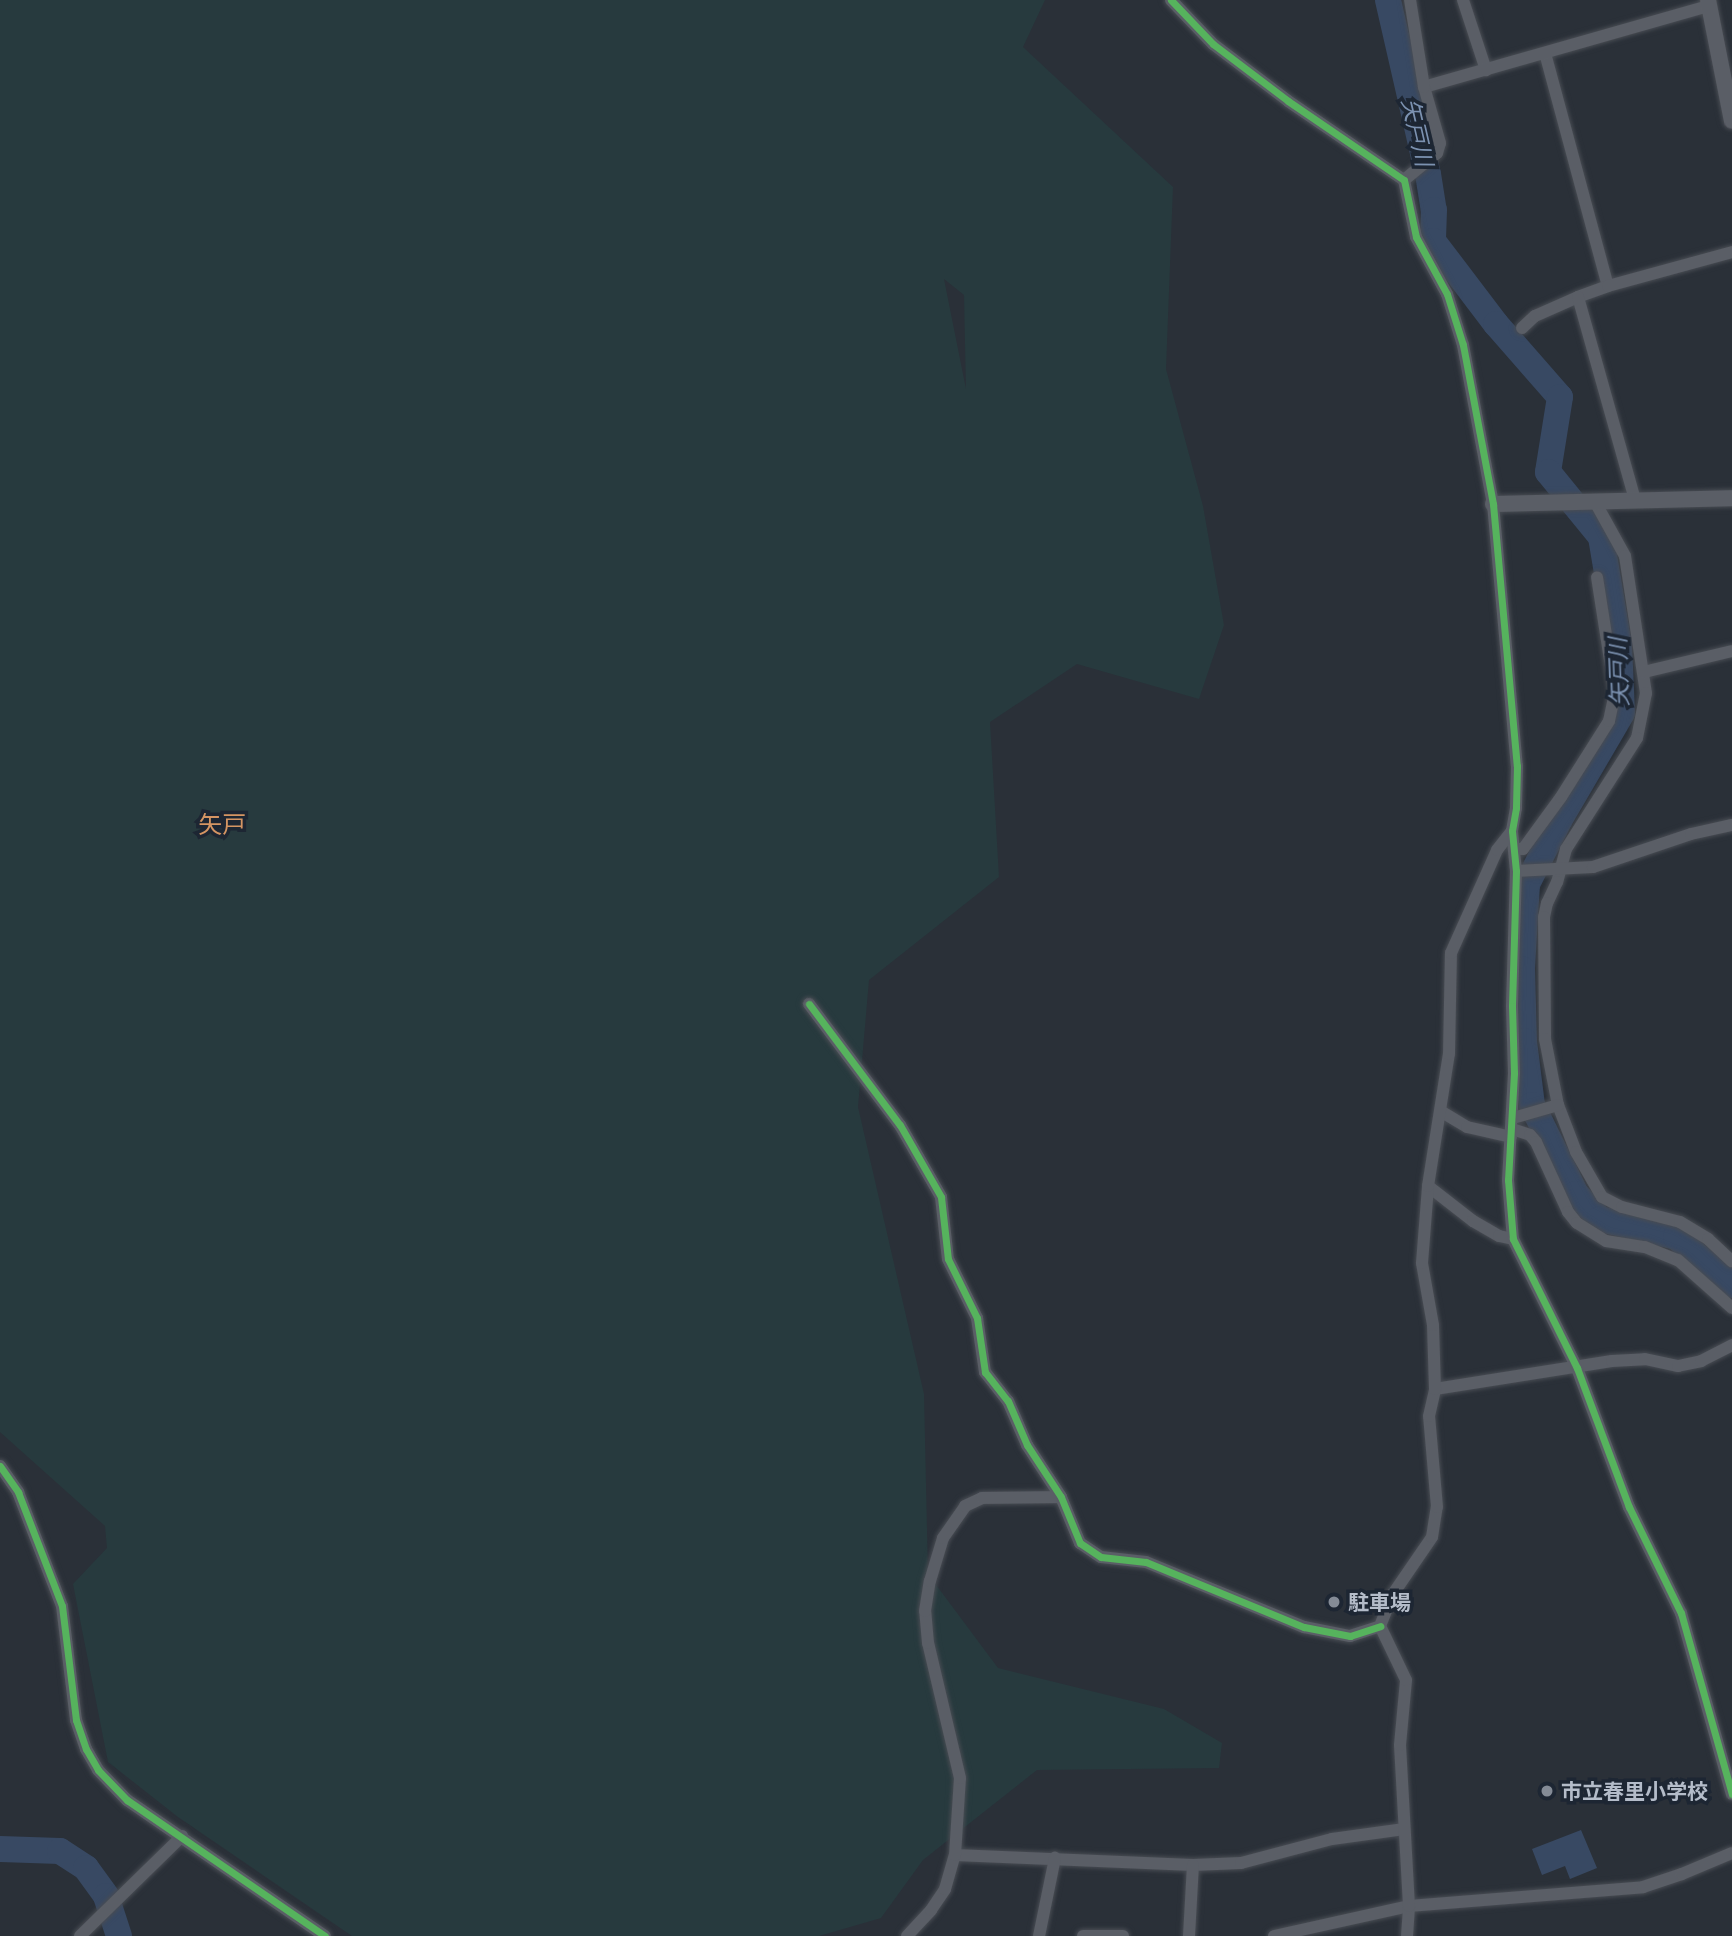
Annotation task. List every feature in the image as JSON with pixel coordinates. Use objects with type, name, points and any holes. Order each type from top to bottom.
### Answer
[{"type":"street","points":[[1171,0],[1213,44],[1288,101],[1404,180],[1416,237],[1447,293],[1463,345],[1493,504],[1517,766],[1516,808],[1511,831],[1516,871],[1508,1213],[1513,1240],[1577,1368],[1629,1507],[1681,1613],[1732,1794]]},
{"type":"street","points":[[1404,180],[1437,153],[1440,143],[1424,87],[1410,0]]},
{"type":"street","points":[[1463,0],[1486,70]]},
{"type":"street","points":[[1424,87],[1709,3],[1732,121]]},
{"type":"street","points":[[1545,53],[1608,286]]},
{"type":"street","points":[[1522,328],[1535,316],[1608,286],[1732,252]]},
{"type":"street","points":[[1578,297],[1635,500]]},
{"type":"street","points":[[1493,504],[1732,498]]},
{"type":"street","points":[[1594,500],[1625,556],[1644,672],[1644,705],[1637,737],[1566,849],[1544,917],[1543,1016],[1558,1105],[1576,1152],[1602,1196],[1622,1207],[1680,1222],[1708,1239],[1732,1261]]},
{"type":"street","points":[[1514,849],[1524,849],[1609,721],[1615,692],[1597,578]]},
{"type":"street","points":[[1644,672],[1732,651]]},
{"type":"street","points":[[1516,871],[1593,867],[1692,834],[1732,825]]},
{"type":"street","points":[[1407,1936],[1409,1906],[1400,1745],[1406,1680],[1380,1626],[1392,1594],[1432,1537],[1437,1507],[1429,1450],[1429,1416],[1435,1389],[1433,1325],[1423,1263],[1428,1186],[1449,1054],[1451,953],[1497,850],[1511,831]]},
{"type":"street","points":[[809,1004],[900,1125],[941,1197],[948,1259],[977,1318],[985,1372],[1008,1401],[1027,1445],[1061,1497],[1080,1543],[1101,1557],[1146,1562],[1304,1627],[1350,1636],[1380,1626]]},
{"type":"street","points":[[1512,1128],[1558,1105]]},
{"type":"street","points":[[1441,1112],[1467,1127],[1512,1128],[1530,1135],[1536,1142],[1568,1212],[1577,1223],[1606,1241],[1645,1247],[1678,1260],[1732,1308]]},
{"type":"street","points":[[1428,1186],[1473,1221],[1499,1237],[1513,1240]]},
{"type":"street","points":[[1435,1389],[1644,1359],[1678,1366],[1701,1362],[1732,1345]]},
{"type":"street","points":[[0,1466],[18,1492],[62,1606],[76,1720],[86,1749],[111,1785],[325,1936]]},
{"type":"street","points":[[907,1936],[931,1910],[945,1889],[955,1855],[960,1778],[928,1643],[925,1611],[930,1581],[943,1538],[965,1506],[982,1498],[1061,1497]]},
{"type":"street","points":[[955,1855],[1193,1865],[1241,1863],[1332,1839],[1405,1829]]},
{"type":"street","points":[[80,1936],[181,1836]]},
{"type":"street","points":[[1274,1936],[1409,1906],[1643,1887],[1732,1853]]},
{"type":"street","points":[[1039,1936],[1055,1858]]},
{"type":"street","points":[[1189,1936],[1193,1865]]},
{"type":"street","points":[[1083,1936],[1122,1936]]},
{"type":"green space","points":[[0,0],[1045,0],[1023,47],[1173,187],[1166,369],[1203,506],[1224,625],[1199,699],[1077,664],[990,722],[999,877],[869,980],[858,1107],[924,1394],[928,1574],[998,1668],[1164,1709],[1222,1743],[1219,1768],[1037,1770],[923,1860],[881,1918],[819,1936],[352,1936],[178,1817],[108,1762],[73,1584],[107,1548],[105,1526],[0,1432]],"holes":[[[944,279],[964,295],[966,389]]]},
{"type":"water","points":[[1581,1830],[1597,1868],[1570,1879],[1565,1866],[1542,1875],[1532,1849]]},
{"type":"waterway","name":"矢戸川","points":[[1388,0],[1428,174],[1434,210],[1433,241],[1496,324],[1560,397],[1548,472],[1601,537],[1619,644],[1622,713],[1560,819],[1527,884],[1522,969],[1524,1041],[1532,1105],[1576,1194],[1600,1219],[1676,1237],[1732,1285]]},
{"type":"waterway","points":[[0,1849],[60,1851],[86,1868],[106,1896],[119,1936]]},
{"type":"cycle path","points":[[1171,0],[1213,44],[1288,101],[1404,180],[1416,237],[1447,294],[1463,345],[1493,504],[1517,766],[1516,808],[1512,831],[1516,871],[1512,1006],[1514,1073],[1508,1180],[1513,1239],[1577,1368],[1629,1507],[1681,1613],[1732,1794]]},
{"type":"cycle path","points":[[809,1004],[900,1125],[941,1197],[948,1259],[977,1318],[985,1372],[1008,1401],[1027,1445],[1061,1497],[1080,1543],[1101,1557],[1146,1562],[1304,1627],[1350,1636],[1380,1626]]},
{"type":"cycle path","points":[[0,1466],[18,1492],[62,1606],[76,1720],[86,1749],[98,1770],[127,1800],[325,1936]]},
{"type":"place","name":"駐車場","points":[[1334,1602]]},
{"type":"place","name":"市立春里小学校","points":[[1547,1791]]},
{"type":"district","name":"矢戸","points":[[222,824]]}]
